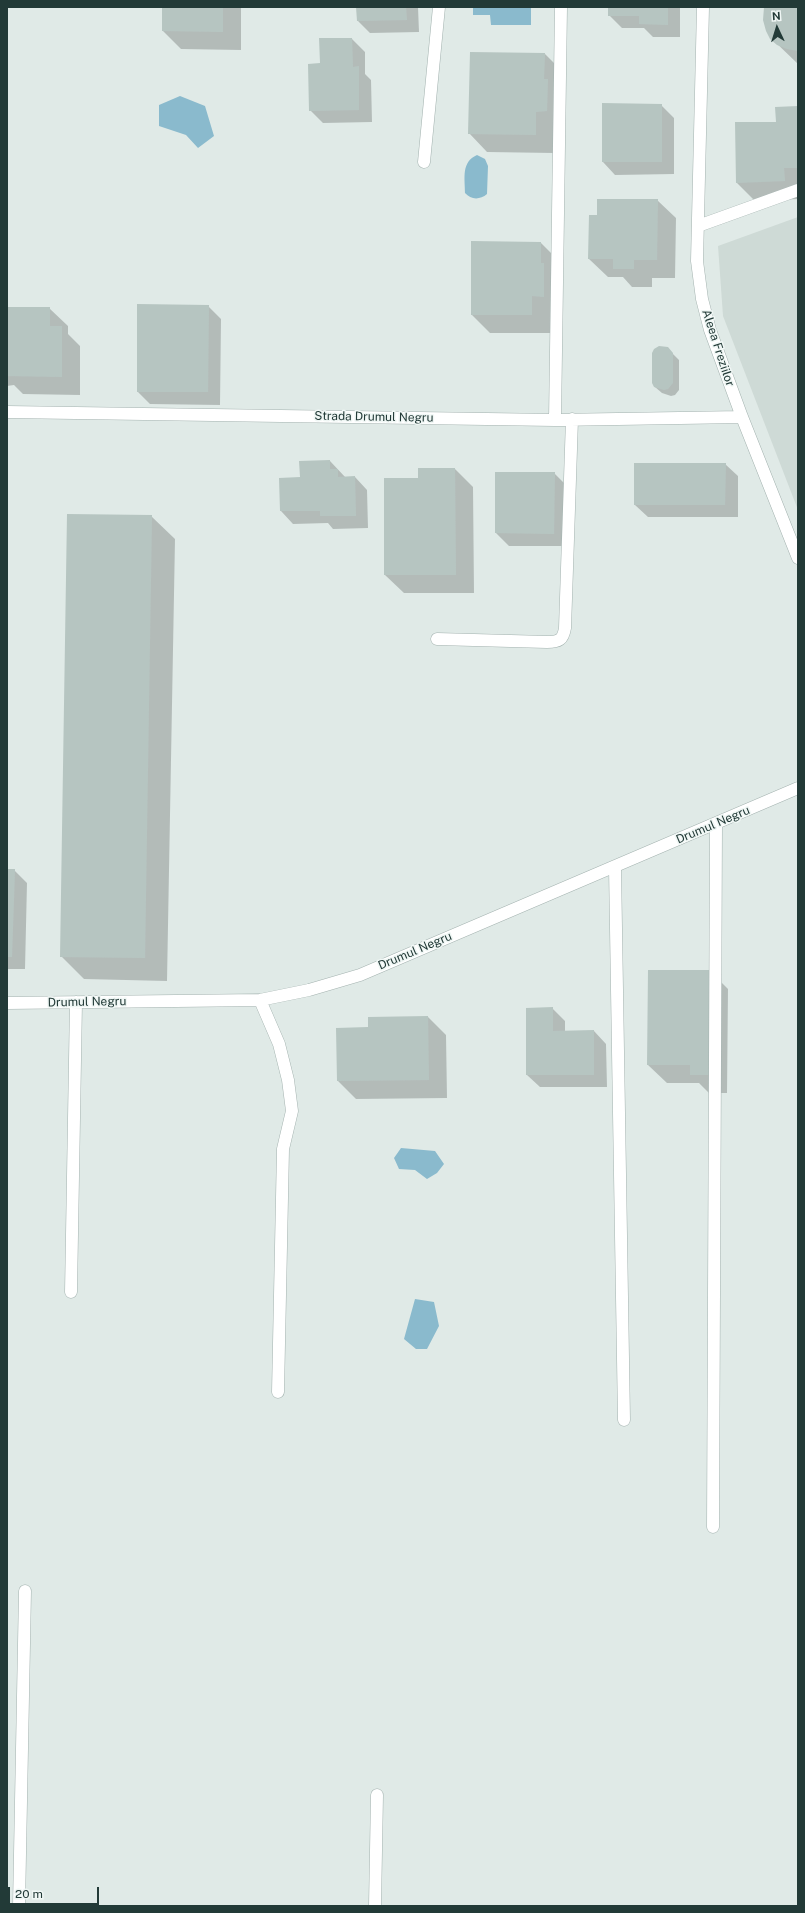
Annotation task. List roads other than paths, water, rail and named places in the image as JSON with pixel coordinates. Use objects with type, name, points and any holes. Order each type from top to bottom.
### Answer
[{"type":"street","points":[[424,162],[440,7]]},
{"type":"street","points":[[555,420],[561,7]]},
{"type":"street","name":"Aleea Freziilor","points":[[703,7],[697,261],[702,299],[710,330],[742,417],[798,558]]},
{"type":"street","points":[[698,226],[798,190]]},
{"type":"street","name":"Strada Drumul Negru","points":[[7,412],[555,420],[742,417]]},
{"type":"street","points":[[437,640],[558,642],[563,637],[565,628],[572,420]]},
{"type":"street","name":"Drumul Negru","points":[[7,1003],[260,1000],[309,990],[360,975],[798,788]]},
{"type":"street","points":[[713,1527],[716,824]]},
{"type":"street","points":[[615,867],[624,1420]]},
{"type":"street","points":[[260,1000],[279,1044],[288,1080],[292,1111],[283,1149],[278,1392]]},
{"type":"street","points":[[71,1292],[76,1002]]},
{"type":"street","points":[[19,1906],[24,1591]]},
{"type":"street","points":[[375,1906],[377,1795]]},
{"type":"water","points":[[473,7],[531,7],[531,25],[491,25],[490,15],[473,15]]},
{"type":"water","points":[[180,96],[205,106],[214,136],[198,148],[186,135],[159,126],[159,105]]},
{"type":"water","points":[[477,155],[485,159],[488,166],[487,194],[481,197],[473,198],[465,193],[465,171],[468,162]]},
{"type":"water","points":[[401,1148],[435,1151],[444,1164],[437,1173],[427,1179],[415,1170],[399,1169],[394,1158]]},
{"type":"water","points":[[415,1299],[434,1302],[439,1326],[427,1349],[416,1349],[404,1339]]}]
